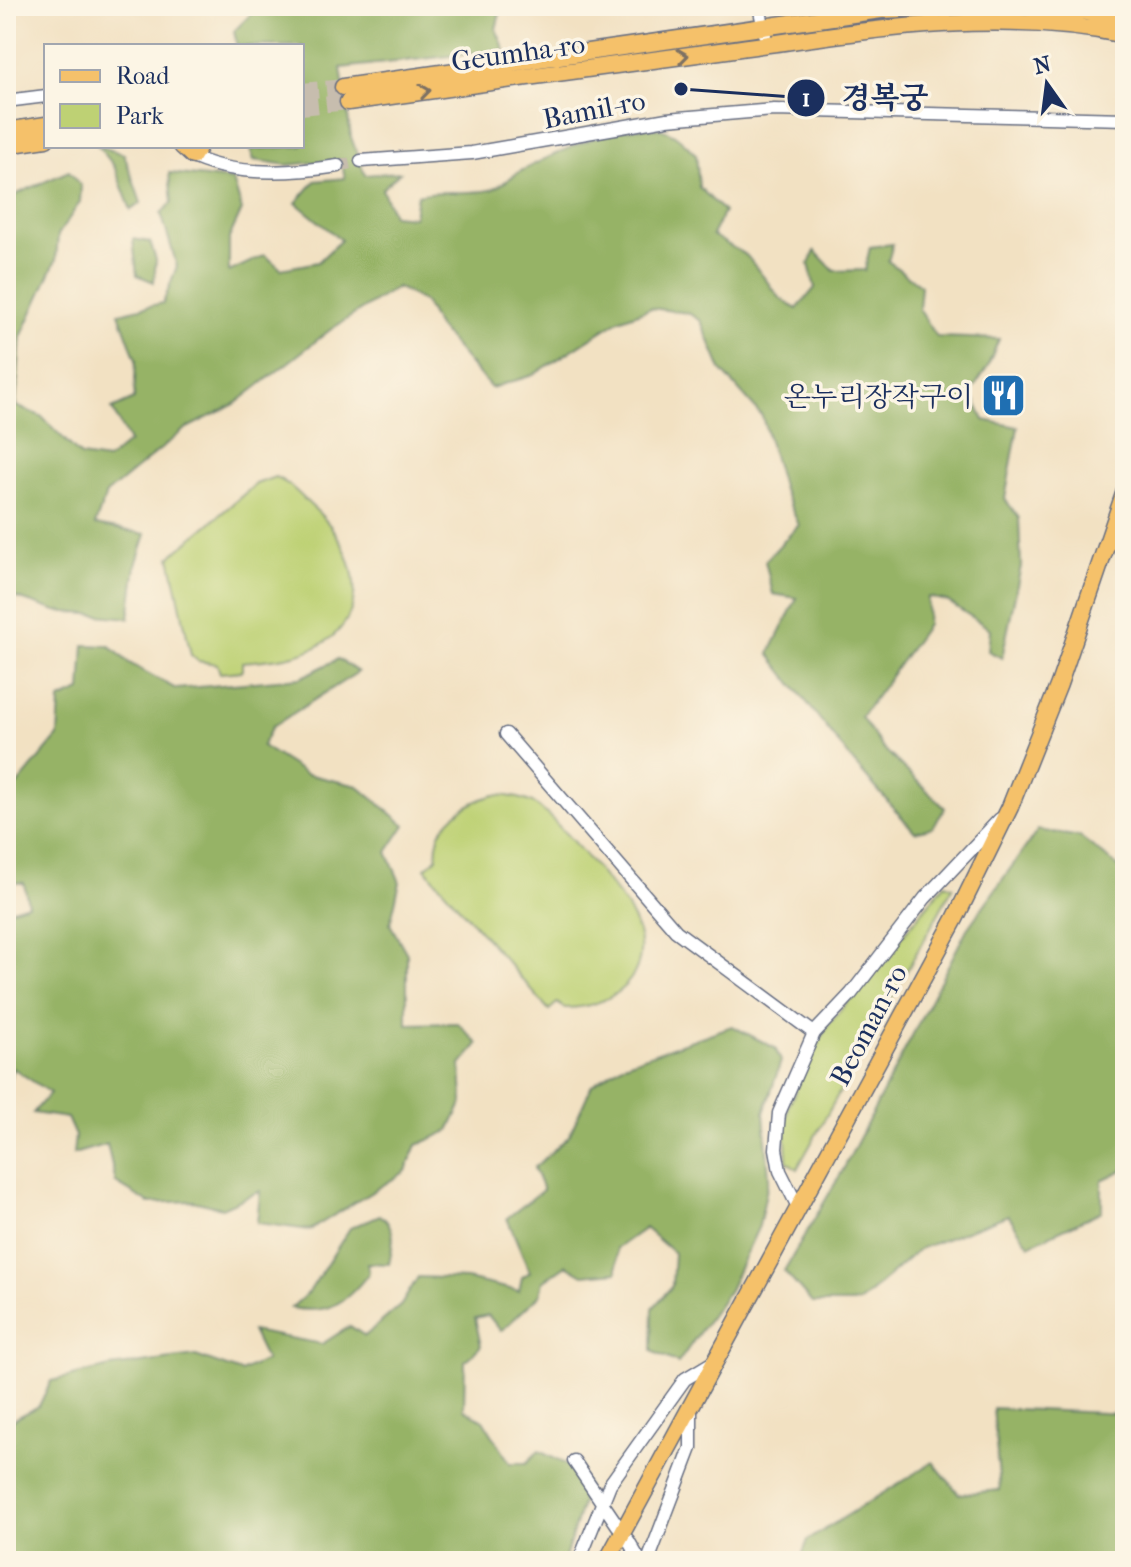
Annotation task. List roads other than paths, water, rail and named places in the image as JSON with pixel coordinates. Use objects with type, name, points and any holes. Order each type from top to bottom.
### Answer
[{"type":"main road","name":"Geumha-ro","points":[[967,6],[881,10],[346,94],[766,45],[987,14],[1125,35]]},
{"type":"main road","points":[[1014,6],[1086,12],[1125,20]]},
{"type":"main road","points":[[6,131],[44,125]]},
{"type":"main road","points":[[6,145],[44,139]]},
{"type":"main road","name":"Beoman-ro","points":[[607,1561],[955,919],[1010,807],[1059,684],[1125,491]]},
{"type":"street","points":[[759,6],[766,45]]},
{"type":"street","points":[[6,101],[44,96]]},
{"type":"street","name":"Bamil-ro","points":[[361,161],[472,153],[667,119],[774,110],[1125,119]]},
{"type":"street","points":[[191,149],[218,165],[289,173],[338,166]]},
{"type":"street","points":[[506,734],[676,931],[814,1033]]},
{"type":"street","points":[[799,1209],[780,1171],[776,1149],[779,1113],[814,1033],[860,983],[925,898],[1010,807]]},
{"type":"street","points":[[579,1561],[601,1500],[685,1379],[715,1361]]},
{"type":"street","points":[[648,1561],[691,1448],[691,1405]]},
{"type":"street","points":[[574,1461],[618,1526]]},
{"type":"street","points":[[628,1540],[640,1561]]},
{"type":"tunnel","points":[[304,91],[343,87]]},
{"type":"tunnel","points":[[304,107],[348,102]]},
{"type":"tunnel","points":[[338,166],[361,161]]},
{"type":"place","name":"경복궁","points":[[681,89]]},
{"type":"place","name":"온누리장작구이","points":[[1004,396]]}]
